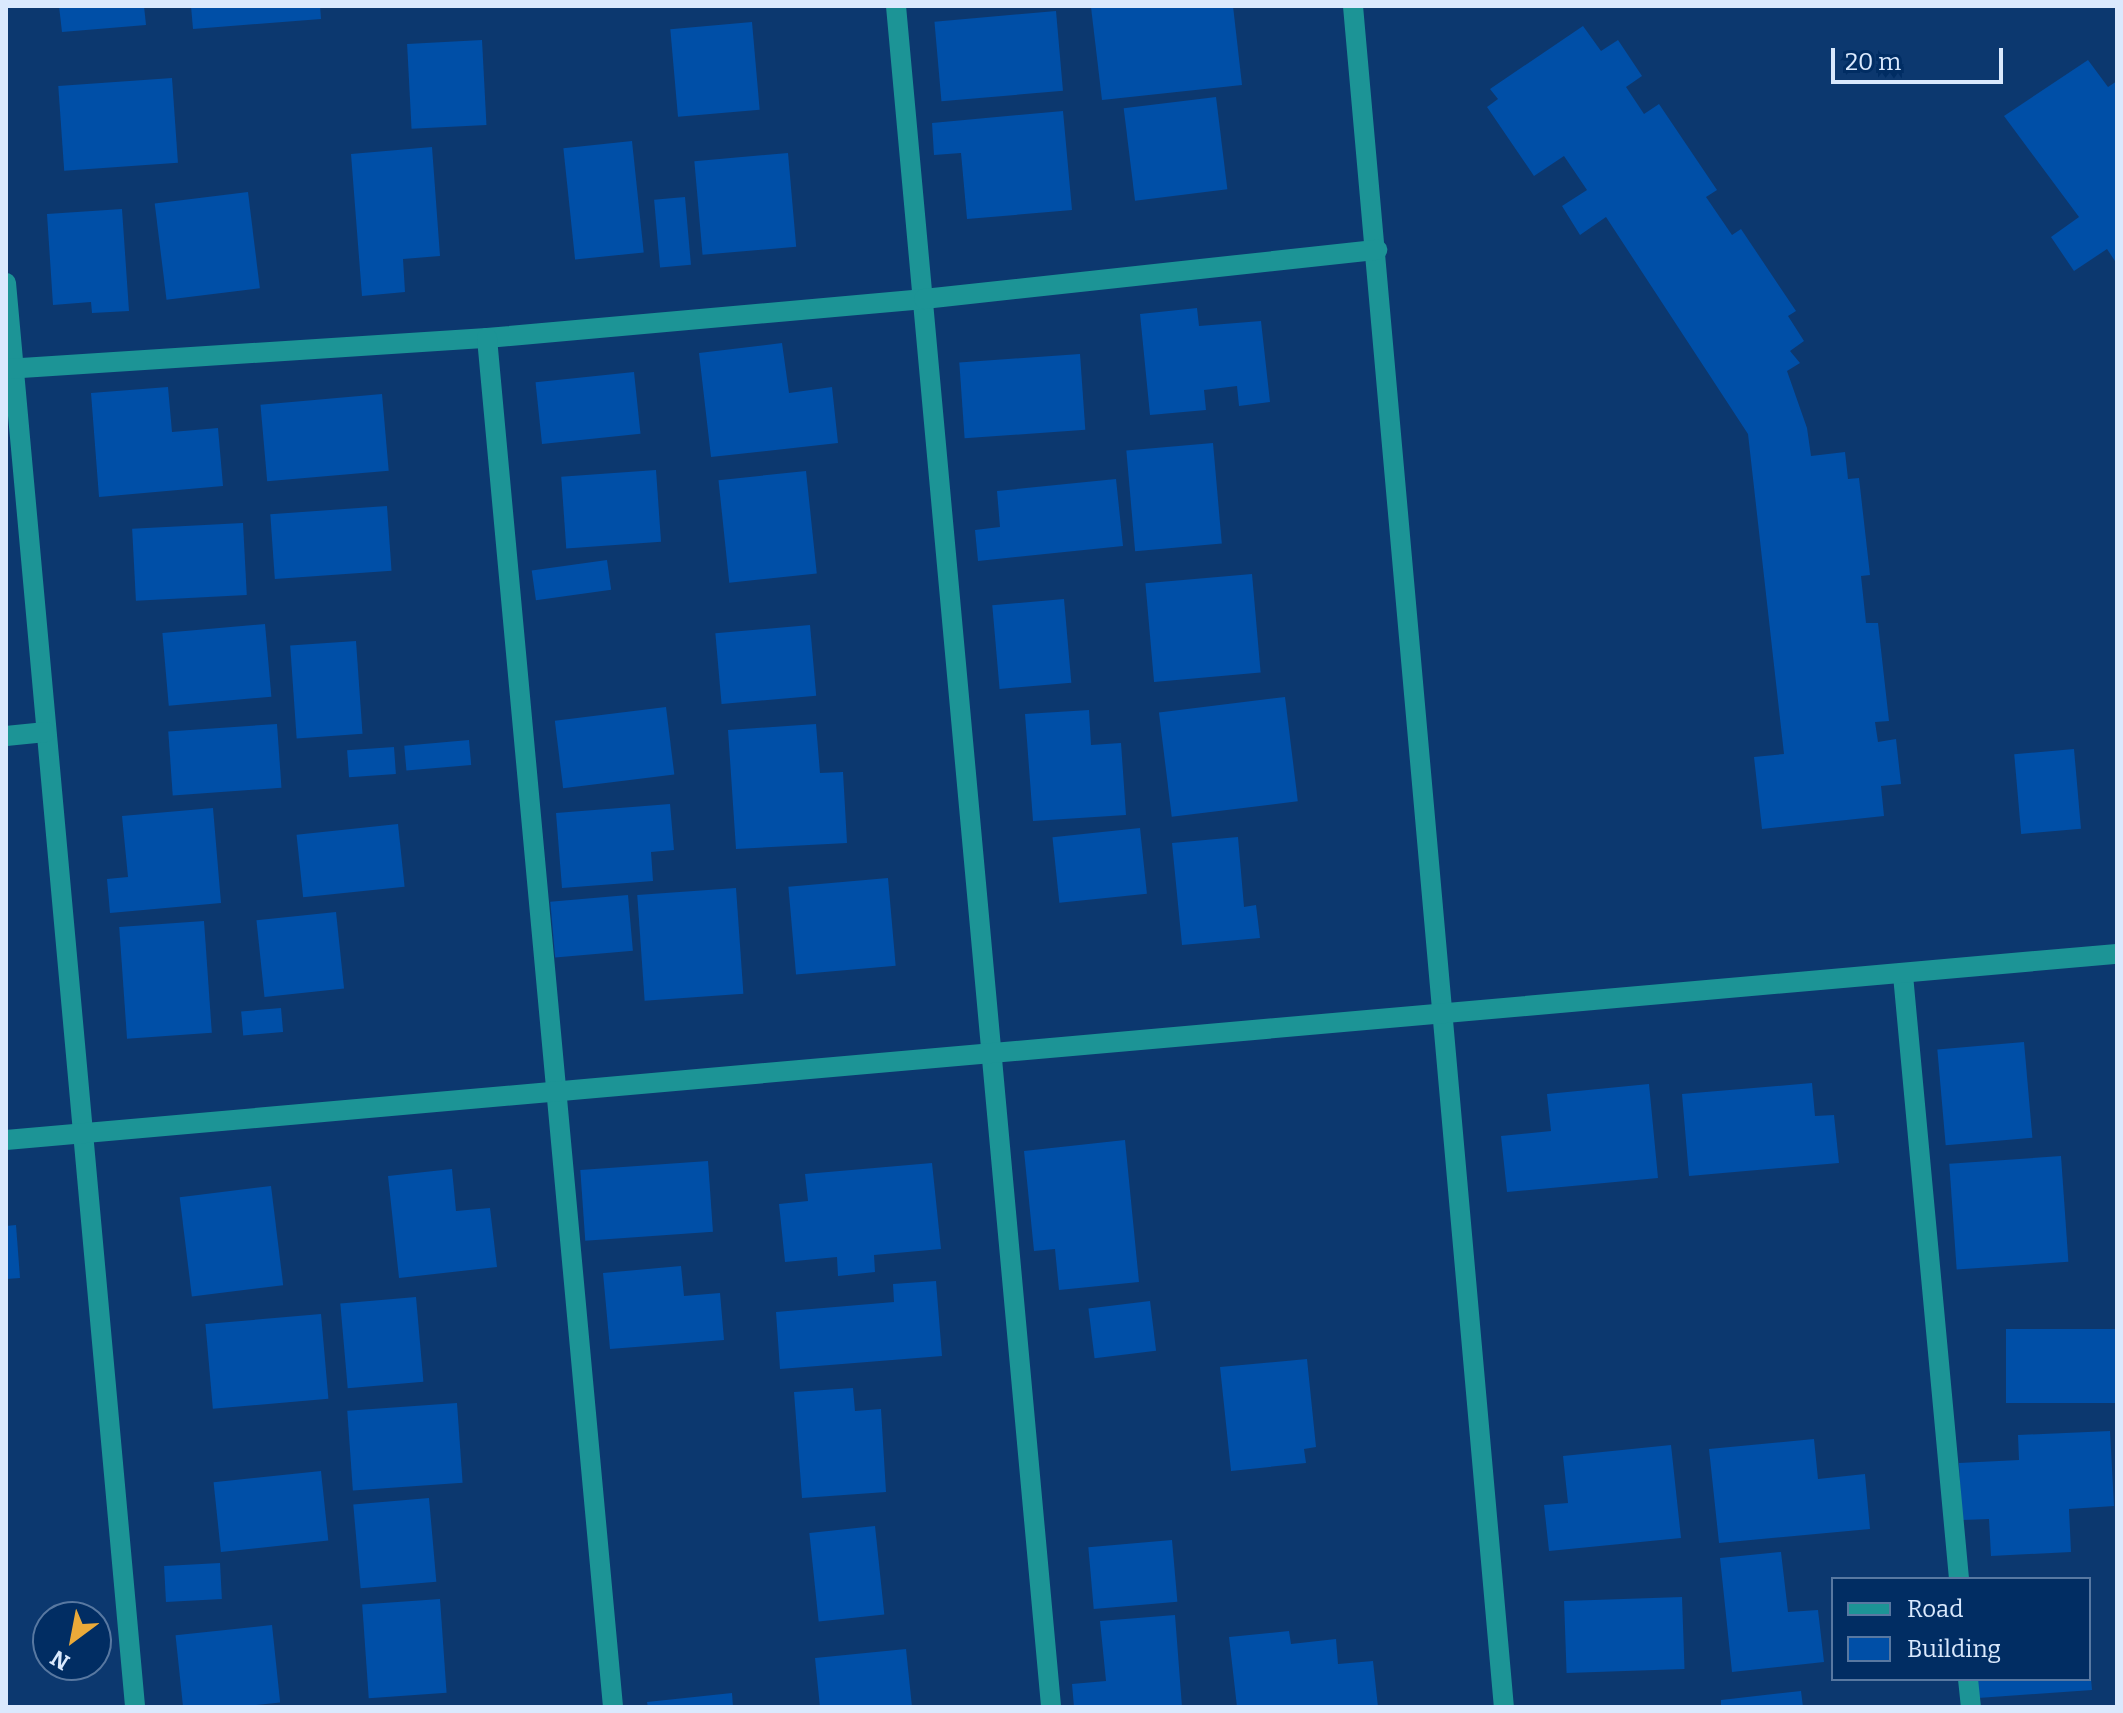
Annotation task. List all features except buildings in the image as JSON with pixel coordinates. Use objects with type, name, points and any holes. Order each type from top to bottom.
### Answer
[{"type":"street","points":[[896,6],[994,1055],[1051,1707]]},
{"type":"street","points":[[1353,6],[1504,1707]]},
{"type":"street","points":[[10,368],[487,338],[924,299],[1377,250]]},
{"type":"street","points":[[6,283],[10,368],[86,1132],[135,1707]]},
{"type":"street","points":[[487,338],[613,1707]]},
{"type":"street","points":[[6,736],[46,732]]},
{"type":"street","points":[[6,1140],[2117,954]]},
{"type":"street","points":[[1903,975],[1959,1577]]},
{"type":"street","points":[[1968,1681],[1971,1707]]}]
